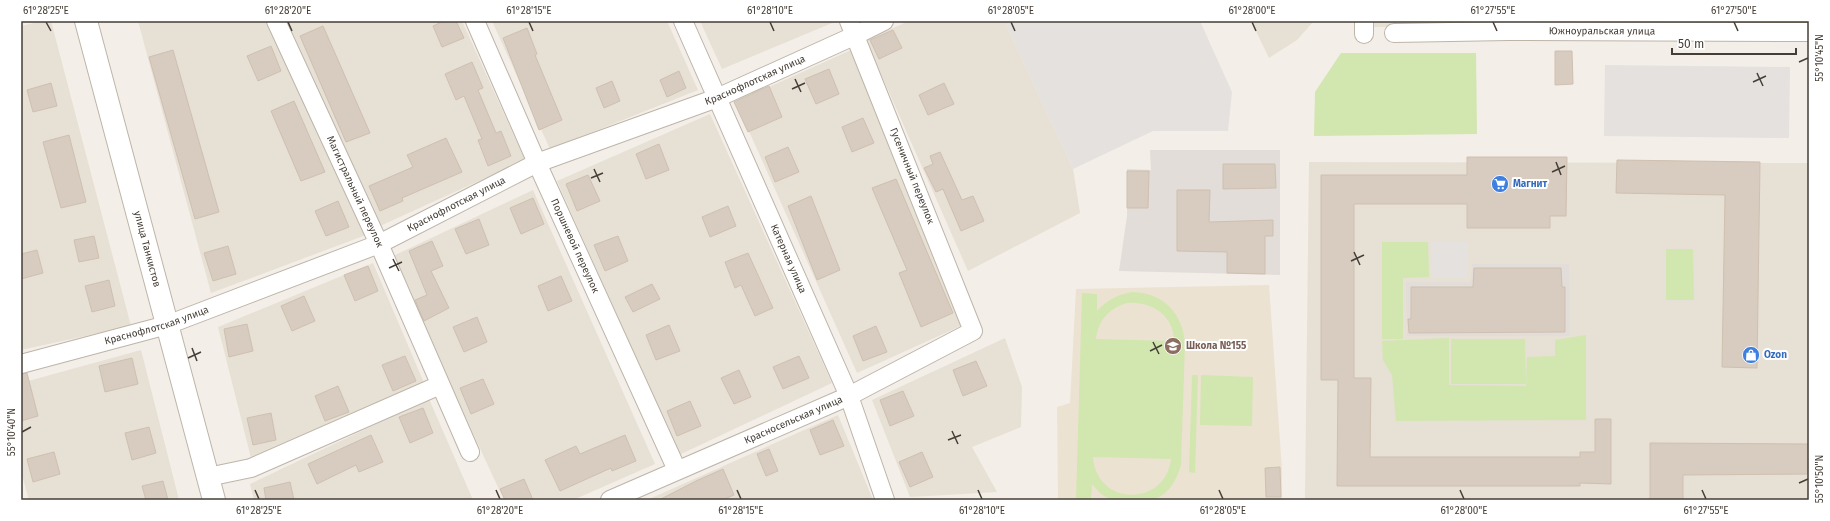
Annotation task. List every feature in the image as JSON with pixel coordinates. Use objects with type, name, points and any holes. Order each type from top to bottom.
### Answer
[{"type":"street","name":"улица Танкистов","points":[[86,21],[214,500]]},
{"type":"street","name":"Магистральный переулок","points":[[276,21],[379,244],[470,452]]},
{"type":"street","name":"Поршневой переулок","points":[[475,21],[537,163],[677,470]]},
{"type":"street","name":"Катерная улица","points":[[684,21],[849,396],[885,500]]},
{"type":"street","name":"Краснофлотская улица","points":[[21,364],[168,325],[379,244],[537,163],[717,98],[853,28],[884,21]]},
{"type":"street","name":"Гусеничный переулок","points":[[853,28],[973,331]]},
{"type":"street","name":"Южноуральская улица","points":[[1394,33],[1508,31],[1809,32]]},
{"type":"street","name":"Красносельская улица","points":[[610,500],[849,396],[973,331]]},
{"type":"street","points":[[208,477],[251,468],[440,385]]},
{"type":"shaded area","points":[[42,21],[51,21],[131,326],[21,350],[21,26]]},
{"type":"shaded area","points":[[138,21],[267,21],[366,235],[211,293]]},
{"type":"shaded area","points":[[287,21],[462,21],[525,160],[380,226]]},
{"type":"shaded area","points":[[492,21],[667,21],[698,90],[550,149]]},
{"type":"shaded area","points":[[700,21],[837,21],[722,69]]},
{"type":"shaded area","points":[[909,21],[1004,21],[1073,169],[1080,213],[968,271],[866,40]]},
{"type":"shaded area","points":[[1004,21],[1200,21],[1232,92],[1228,131],[1153,131],[1073,169]]},
{"type":"shaded area","points":[[1251,21],[1314,21],[1297,40],[1269,58]]},
{"type":"shaded area","points":[[1368,21],[1809,21],[1809,24],[1368,27]]},
{"type":"shaded area","points":[[851,50],[963,325],[857,373],[736,102]]},
{"type":"shaded area","points":[[1605,65],[1790,67],[1789,138],[1604,136]]},
{"type":"shaded area","points":[[710,114],[832,383],[679,455],[557,181]]},
{"type":"shaded area","points":[[1150,150],[1280,150],[1280,275],[1119,271],[1127,216],[1127,169],[1151,170]]},
{"type":"shaded area","points":[[1309,162],[1809,163],[1809,500],[1305,500]]},
{"type":"shaded area","points":[[533,190],[655,464],[573,500],[504,500],[391,257]]},
{"type":"shaded area","points":[[1431,242],[1468,242],[1468,278],[1431,278]]},
{"type":"shaded area","points":[[373,263],[424,383],[251,458],[218,327]]},
{"type":"shaded area","points":[[1472,264],[1569,264],[1570,336],[1407,336],[1406,282],[1471,282]]},
{"type":"shaded area","name":"Школа №155","points":[[1269,285],[1282,470],[1282,500],[1058,500],[1057,407],[1070,403],[1076,289]]},
{"type":"shaded area","points":[[1005,338],[1022,387],[1021,427],[972,447],[997,492],[910,497],[872,400]]},
{"type":"shaded area","points":[[141,350],[179,500],[29,500],[21,471],[21,383]]},
{"type":"shaded area","points":[[429,399],[473,500],[254,500],[250,484]]},
{"type":"shaded area","points":[[838,415],[873,500],[647,500]]},
{"type":"green space","points":[[1341,53],[1476,53],[1477,134],[1314,136],[1315,92]]},
{"type":"green space","points":[[1382,242],[1428,242],[1429,277],[1403,278],[1403,339],[1382,339]]},
{"type":"green space","points":[[1666,249],[1693,249],[1694,300],[1666,300]]},
{"type":"green space","points":[[1133,292],[1154,296],[1170,307],[1176,314],[1183,333],[1185,344],[1181,465],[1177,476],[1168,490],[1160,497],[1152,500],[1117,500],[1108,498],[1092,484],[1091,500],[1076,500],[1082,293],[1097,294],[1097,311],[1113,298],[1122,294]],"holes":[[[1127,303],[1144,304],[1160,312],[1170,324],[1174,341],[1096,339],[1099,326],[1106,316],[1115,308]],[[1093,457],[1171,459],[1166,475],[1157,486],[1144,493],[1131,495],[1117,492],[1106,485],[1097,473]]]},
{"type":"green space","points":[[1586,335],[1586,420],[1396,421],[1392,375],[1383,360],[1382,341],[1449,338],[1449,385],[1526,386],[1527,357],[1555,356],[1555,340]]},
{"type":"green space","points":[[1451,339],[1525,339],[1526,384],[1451,384]]},
{"type":"green space","points":[[1192,375],[1198,375],[1195,473],[1189,472]]},
{"type":"green space","points":[[1201,375],[1253,377],[1252,426],[1200,425]]},
{"type":"building","points":[[444,21],[456,21],[464,38],[442,47],[433,26]]},
{"type":"building","points":[[323,26],[370,133],[346,142],[300,36]]},
{"type":"building","points":[[527,28],[537,54],[535,55],[562,120],[539,130],[503,38]]},
{"type":"building","points":[[893,30],[902,48],[879,59],[870,40]]},
{"type":"building","points":[[271,46],[281,71],[258,81],[247,56]]},
{"type":"building","points":[[173,50],[219,212],[195,219],[149,57]]},
{"type":"building","points":[[1555,51],[1572,51],[1573,84],[1555,85]]},
{"type":"building","points":[[472,62],[483,88],[478,90],[496,133],[501,131],[511,156],[488,166],[478,140],[482,139],[464,96],[456,100],[445,74]]},
{"type":"building","points":[[829,69],[839,94],[816,104],[805,79]]},
{"type":"building","points":[[679,71],[686,88],[667,97],[660,80]]},
{"type":"building","points":[[612,81],[620,101],[604,108],[596,88]]},
{"type":"building","points":[[51,83],[57,106],[33,112],[27,90]]},
{"type":"building","points":[[944,83],[954,104],[928,115],[919,95]]},
{"type":"building","points":[[769,86],[782,117],[748,132],[734,102]]},
{"type":"building","points":[[294,101],[325,172],[301,181],[271,111]]},
{"type":"building","points":[[863,118],[874,143],[852,152],[842,127]]},
{"type":"building","points":[[69,135],[86,202],[61,208],[43,142]]},
{"type":"building","points":[[446,138],[462,172],[402,198],[403,201],[380,211],[369,186],[413,167],[407,155]]},
{"type":"building","points":[[659,144],[669,170],[646,179],[636,154]]},
{"type":"building","points":[[788,147],[799,172],[775,182],[765,157]]},
{"type":"building","points":[[940,152],[962,200],[973,196],[984,221],[961,231],[943,189],[936,192],[924,168],[933,164],[930,156]]},
{"type":"building","points":[[1467,157],[1567,157],[1566,216],[1550,216],[1550,228],[1467,228],[1467,204],[1354,204],[1354,378],[1371,378],[1370,457],[1580,457],[1580,452],[1595,452],[1595,419],[1611,419],[1611,484],[1580,483],[1580,486],[1337,486],[1338,380],[1321,380],[1321,175],[1467,175]]},
{"type":"building","points":[[1617,160],[1760,162],[1757,368],[1722,367],[1725,195],[1616,193]]},
{"type":"building","points":[[1223,164],[1275,164],[1276,188],[1223,189]]},
{"type":"building","points":[[1127,171],[1149,171],[1148,208],[1127,208]]},
{"type":"building","points":[[588,175],[600,201],[577,211],[566,184]]},
{"type":"building","points":[[896,179],[953,313],[921,327],[899,273],[907,270],[872,188]]},
{"type":"building","points":[[1177,190],[1210,190],[1209,222],[1273,220],[1273,236],[1265,236],[1265,274],[1227,273],[1227,252],[1177,251]]},
{"type":"building","points":[[811,196],[840,270],[817,280],[788,206]]},
{"type":"building","points":[[533,198],[544,224],[521,234],[510,208]]},
{"type":"building","points":[[338,201],[349,227],[326,236],[315,211]]},
{"type":"building","points":[[728,206],[736,226],[710,237],[702,217]]},
{"type":"building","points":[[479,219],[489,245],[466,254],[455,229]]},
{"type":"building","points":[[94,236],[99,258],[79,262],[74,240]]},
{"type":"building","points":[[618,236],[628,261],[605,271],[594,245]]},
{"type":"building","points":[[432,241],[443,266],[431,271],[449,308],[424,321],[415,300],[427,295],[409,251]]},
{"type":"building","points":[[228,246],[236,274],[213,281],[204,253]]},
{"type":"building","points":[[37,250],[43,273],[21,279],[21,254]]},
{"type":"building","points":[[748,253],[773,308],[755,316],[741,285],[735,288],[725,262]]},
{"type":"building","points":[[368,266],[378,291],[355,301],[344,275]]},
{"type":"building","points":[[1474,268],[1561,268],[1562,287],[1565,287],[1565,332],[1409,333],[1408,319],[1411,319],[1411,287],[1473,287]]},
{"type":"building","points":[[561,276],[572,301],[548,311],[538,286]]},
{"type":"building","points":[[109,280],[115,306],[92,312],[85,286]]},
{"type":"building","points":[[652,284],[660,299],[633,312],[625,297]]},
{"type":"building","points":[[304,296],[315,321],[292,331],[281,306]]},
{"type":"building","points":[[477,317],[487,342],[464,352],[453,327]]},
{"type":"building","points":[[247,324],[253,351],[229,357],[224,329]]},
{"type":"building","points":[[669,325],[680,351],[656,360],[646,335]]},
{"type":"building","points":[[876,326],[887,352],[863,361],[853,336]]},
{"type":"building","points":[[405,356],[416,381],[393,391],[382,365]]},
{"type":"building","points":[[799,356],[809,378],[783,389],[773,367]]},
{"type":"building","points":[[132,358],[138,384],[105,392],[99,366]]},
{"type":"building","points":[[976,361],[987,386],[963,396],[953,370]]},
{"type":"building","points":[[739,370],[751,397],[734,404],[721,378]]},
{"type":"building","points":[[27,373],[38,416],[21,421],[21,374]]},
{"type":"building","points":[[483,379],[494,404],[471,414],[460,388]]},
{"type":"building","points":[[338,386],[349,412],[325,421],[315,396]]},
{"type":"building","points":[[903,391],[914,416],[890,426],[880,400]]},
{"type":"building","points":[[690,401],[701,426],[677,436],[667,411]]},
{"type":"building","points":[[423,408],[433,433],[410,443],[399,417]]},
{"type":"building","points":[[271,413],[276,440],[253,445],[247,418]]},
{"type":"building","points":[[833,420],[844,446],[820,455],[810,430]]},
{"type":"building","points":[[149,427],[156,453],[132,460],[125,433]]},
{"type":"building","points":[[371,435],[383,462],[359,472],[356,465],[317,484],[308,464]]},
{"type":"building","points":[[625,435],[636,461],[612,471],[611,468],[560,491],[545,460],[576,446],[580,454]]},
{"type":"building","points":[[1650,443],[1809,444],[1809,474],[1683,475],[1683,500],[1650,500]]},
{"type":"building","points":[[769,449],[778,471],[766,476],[757,454]]},
{"type":"building","points":[[54,452],[60,474],[33,482],[27,459]]},
{"type":"building","points":[[922,452],[933,477],[910,487],[899,462]]},
{"type":"building","points":[[1280,467],[1281,497],[1266,497],[1265,468]]},
{"type":"building","points":[[723,469],[734,495],[722,500],[659,500],[696,481]]},
{"type":"building","points":[[524,479],[533,500],[505,500],[500,489]]},
{"type":"building","points":[[163,481],[168,500],[146,500],[142,486]]},
{"type":"building","points":[[290,482],[294,500],[266,500],[264,488]]},
{"type":"place","name":"Магнит","points":[[1500,184]]},
{"type":"place","name":"Школа №155","points":[[1173,346]]},
{"type":"place","name":"Ozon","points":[[1751,355]]}]
